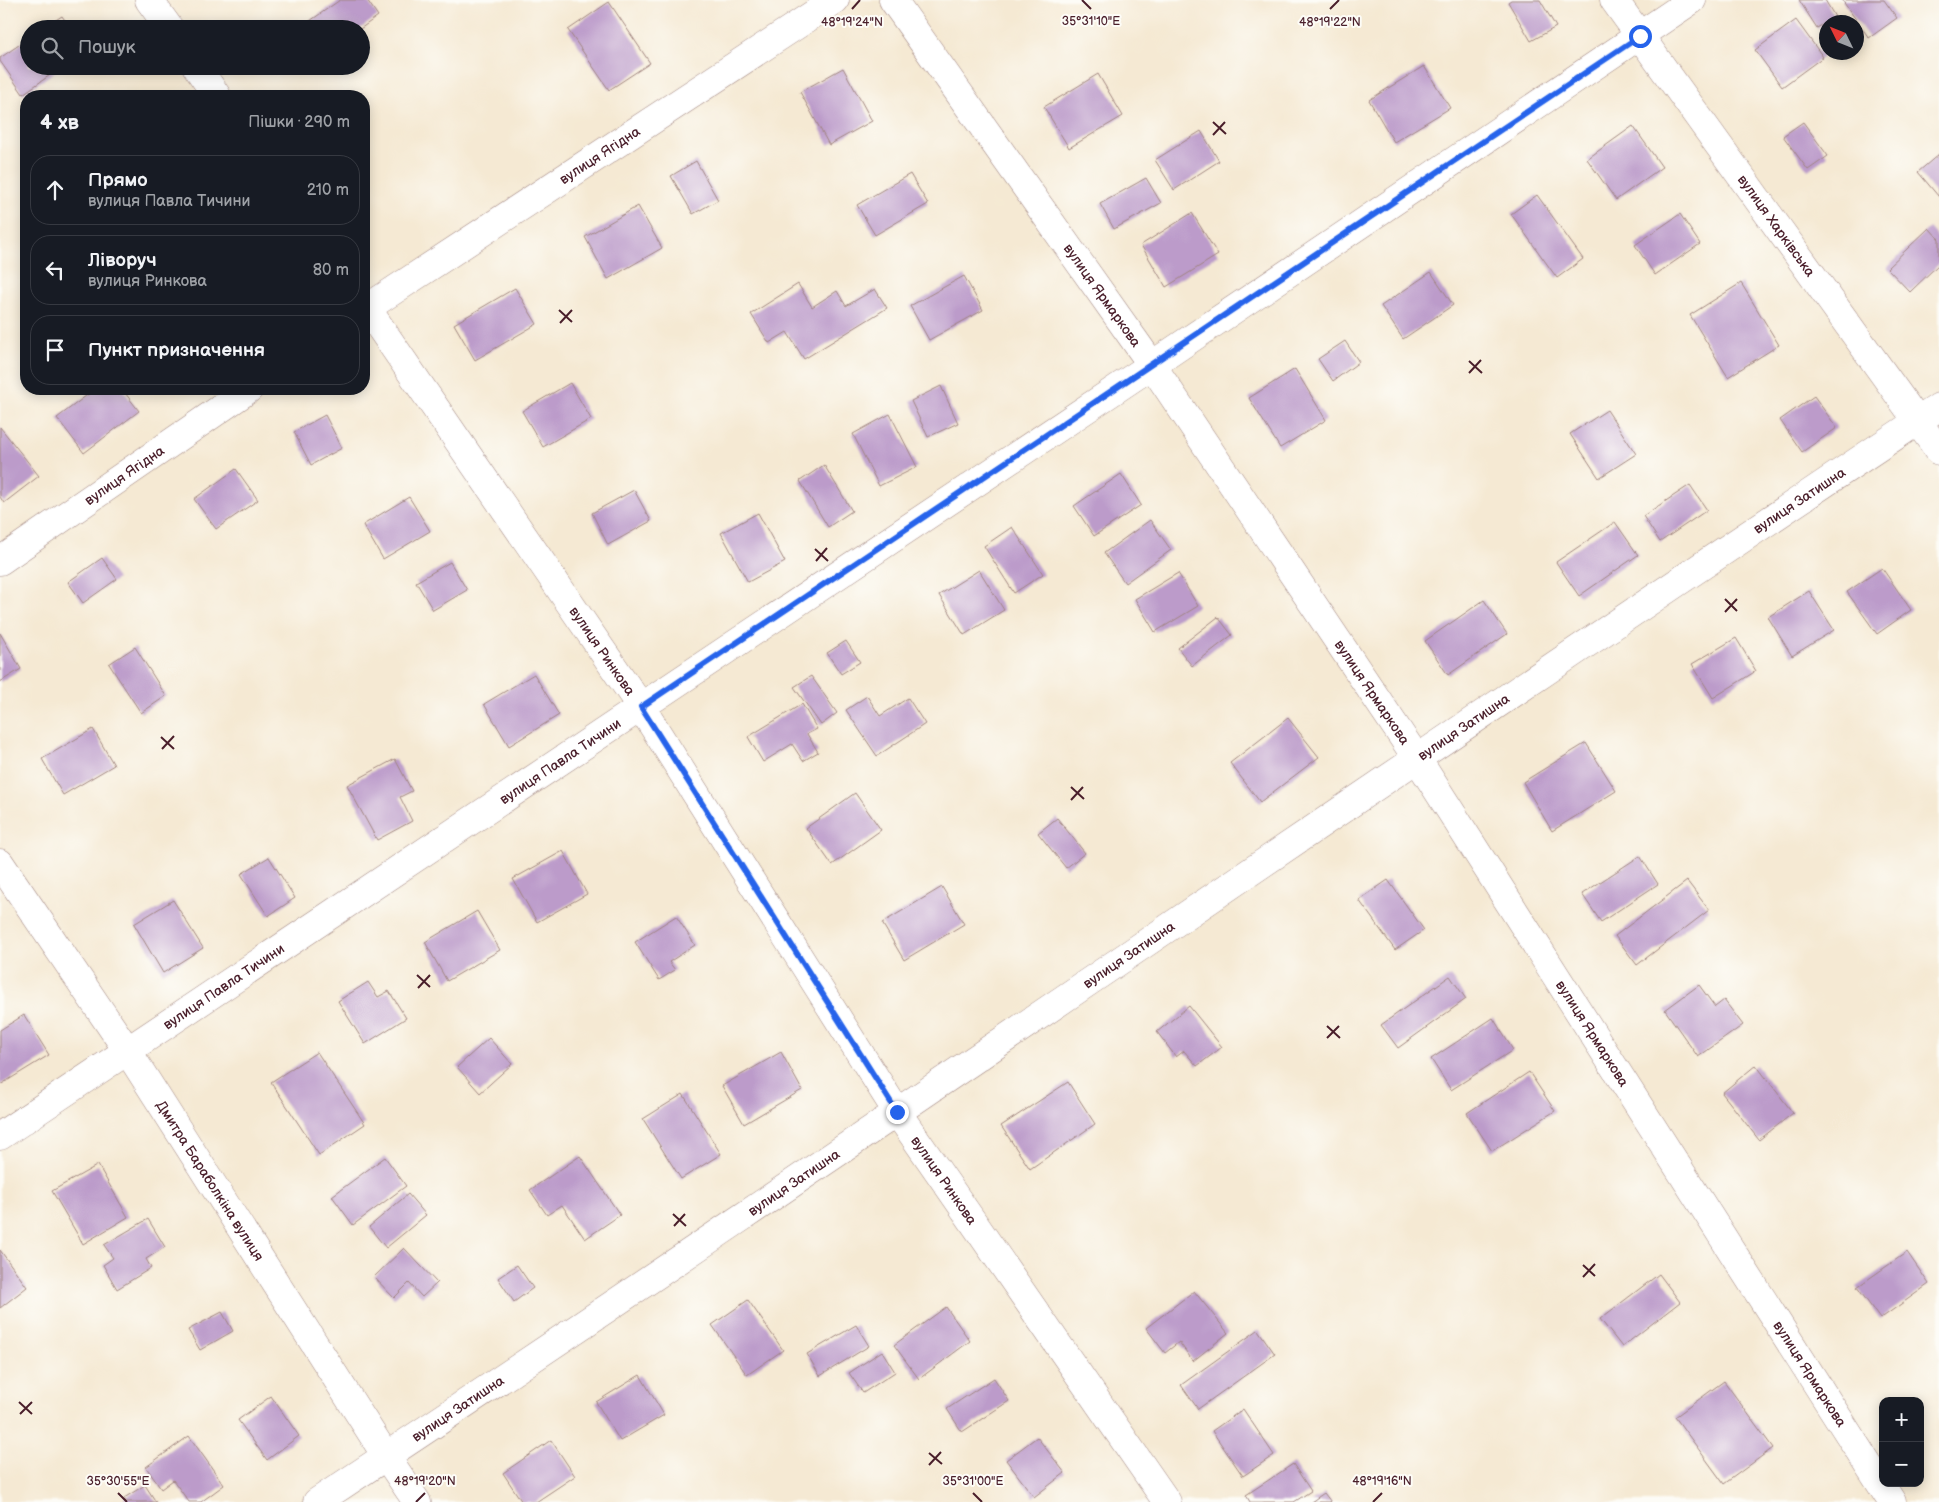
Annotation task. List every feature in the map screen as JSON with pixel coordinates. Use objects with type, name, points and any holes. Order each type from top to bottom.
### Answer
[{"type":"street","points":[[149,0],[163,20]]},
{"type":"street","name":"вулиця Ягідна","points":[[370,304],[835,0]]},
{"type":"street","name":"вулиця Ярмаркова","points":[[894,0],[1152,365],[1416,757],[1892,1502]]},
{"type":"street","name":"вулиця Харківська","points":[[1614,0],[1929,414],[1939,451]]},
{"type":"street","name":"вулиця Павла Тичини","points":[[0,1136],[1152,365],[1692,0]]},
{"type":"street","points":[[202,75],[213,90]]},
{"type":"street","name":"вулиця Ринкова","points":[[370,314],[641,707],[897,1112],[1166,1502]]},
{"type":"street","name":"вулиця Ягідна","points":[[0,561],[240,395]]},
{"type":"street","name":"вулиця Затишна","points":[[317,1502],[897,1112],[1416,757],[1929,414]]},
{"type":"street","name":"Дмитра Бараболкіна вулиця","points":[[0,863],[127,1050],[417,1502]]},
{"type":"building","points":[[340,0],[367,0],[378,16],[370,22],[370,20],[311,20]]},
{"type":"building","points":[[1511,0],[1540,0],[1556,27],[1531,41],[1508,2]]},
{"type":"building","points":[[1799,0],[1825,0],[1834,15],[1819,15],[1819,27],[1817,28]]},
{"type":"building","points":[[1842,0],[1884,0],[1897,18],[1869,38],[1864,31],[1864,15],[1853,15]]},
{"type":"building","points":[[609,2],[650,63],[609,90],[568,30]]},
{"type":"building","points":[[62,16],[65,20],[56,20]]},
{"type":"building","points":[[1796,20],[1819,52],[1819,60],[1782,87],[1755,50]]},
{"type":"building","points":[[20,44],[20,75],[50,75],[29,90],[20,90],[0,61],[0,58]]},
{"type":"building","points":[[1424,66],[1450,108],[1394,142],[1369,100]]},
{"type":"building","points":[[843,68],[872,121],[829,145],[800,92]]},
{"type":"building","points":[[1098,74],[1123,116],[1069,148],[1044,107]]},
{"type":"building","points":[[1803,122],[1828,156],[1808,170],[1783,136]]},
{"type":"building","points":[[1633,126],[1662,167],[1616,200],[1587,159]]},
{"type":"building","points":[[1201,131],[1219,161],[1174,190],[1155,160]]},
{"type":"building","points":[[1939,154],[1939,197],[1918,172]]},
{"type":"building","points":[[696,161],[718,200],[693,214],[671,176]]},
{"type":"building","points":[[910,174],[928,204],[875,235],[857,205]]},
{"type":"building","points":[[1146,178],[1161,203],[1114,229],[1100,204]]},
{"type":"building","points":[[1537,195],[1583,259],[1557,278],[1511,214]]},
{"type":"building","points":[[638,206],[662,248],[608,279],[585,237]]},
{"type":"building","points":[[1192,213],[1218,255],[1166,287],[1141,245]]},
{"type":"building","points":[[1680,214],[1700,244],[1655,275],[1635,245]]},
{"type":"building","points":[[1929,228],[1939,239],[1939,264],[1910,292],[1887,268]]},
{"type":"building","points":[[1431,272],[1453,305],[1403,339],[1381,306]]},
{"type":"building","points":[[964,276],[983,310],[929,340],[910,306]]},
{"type":"building","points":[[1741,283],[1779,345],[1728,377],[1690,315]]},
{"type":"building","points":[[798,284],[812,307],[837,291],[846,306],[875,289],[887,308],[804,359],[787,332],[769,343],[751,314]]},
{"type":"building","points":[[515,288],[537,324],[475,360],[454,324]]},
{"type":"building","points":[[1345,341],[1359,362],[1333,381],[1318,359]]},
{"type":"building","points":[[1295,369],[1326,420],[1280,448],[1249,398]]},
{"type":"building","points":[[570,383],[591,419],[543,447],[522,411]]},
{"type":"building","points":[[941,386],[958,423],[928,437],[911,401]]},
{"type":"building","points":[[87,395],[127,395],[139,411],[84,453],[57,418]]},
{"type":"building","points":[[1814,396],[1837,428],[1802,452],[1780,420]]},
{"type":"building","points":[[1607,410],[1636,454],[1599,478],[1570,434]]},
{"type":"building","points":[[890,414],[917,467],[879,486],[853,434]]},
{"type":"building","points":[[325,415],[342,448],[311,465],[294,432]]},
{"type":"building","points":[[0,427],[39,476],[4,503],[0,497]]},
{"type":"building","points":[[824,465],[852,511],[828,527],[800,481]]},
{"type":"building","points":[[236,469],[258,500],[216,529],[194,499]]},
{"type":"building","points":[[1121,474],[1141,505],[1094,536],[1074,506]]},
{"type":"building","points":[[1690,485],[1707,510],[1660,542],[1643,516]]},
{"type":"building","points":[[634,490],[651,521],[608,545],[592,513]]},
{"type":"building","points":[[409,497],[430,531],[383,559],[363,525]]},
{"type":"building","points":[[758,513],[785,562],[748,582],[721,533]]},
{"type":"building","points":[[1150,520],[1171,550],[1125,583],[1104,553]]},
{"type":"building","points":[[1615,522],[1638,555],[1579,596],[1556,562]]},
{"type":"building","points":[[1012,527],[1043,574],[1014,593],[984,546]]},
{"type":"building","points":[[102,558],[117,579],[83,603],[68,582]]},
{"type":"building","points":[[450,562],[467,590],[433,610],[416,582]]},
{"type":"building","points":[[1882,568],[1911,610],[1877,634],[1847,592]]},
{"type":"building","points":[[979,570],[1004,610],[964,635],[939,595]]},
{"type":"building","points":[[1178,573],[1198,606],[1155,632],[1135,599]]},
{"type":"building","points":[[1809,591],[1834,630],[1792,656],[1768,617]]},
{"type":"building","points":[[1484,600],[1507,634],[1448,675],[1425,641]]},
{"type":"building","points":[[1218,617],[1232,635],[1192,666],[1178,648]]},
{"type":"building","points":[[0,633],[21,669],[0,682]]},
{"type":"building","points":[[1736,638],[1756,671],[1713,698],[1692,664]]},
{"type":"building","points":[[846,641],[860,662],[841,674],[827,653]]},
{"type":"building","points":[[135,647],[166,696],[141,713],[109,664]]},
{"type":"building","points":[[534,674],[559,715],[509,746],[484,704]]},
{"type":"building","points":[[811,676],[837,713],[821,725],[794,687]]},
{"type":"building","points":[[867,696],[880,716],[908,698],[925,724],[877,756],[846,710]]},
{"type":"building","points":[[802,704],[817,729],[807,734],[818,752],[803,761],[792,744],[763,762],[748,737]]},
{"type":"building","points":[[1288,718],[1319,757],[1260,802],[1230,763]]},
{"type":"building","points":[[93,729],[114,765],[63,795],[42,759]]},
{"type":"building","points":[[1586,743],[1616,791],[1552,831],[1523,782]]},
{"type":"building","points":[[395,759],[412,791],[400,797],[412,821],[377,840],[347,785]]},
{"type":"building","points":[[855,793],[881,830],[832,865],[806,828]]},
{"type":"building","points":[[1057,818],[1085,853],[1066,868],[1038,833]]},
{"type":"building","points":[[563,851],[587,894],[537,922],[513,879]]},
{"type":"building","points":[[1640,856],[1658,884],[1601,922],[1582,894]]},
{"type":"building","points":[[269,857],[295,898],[268,916],[241,874]]},
{"type":"building","points":[[1388,880],[1424,930],[1395,950],[1359,900]]},
{"type":"building","points":[[1687,881],[1709,910],[1637,965],[1615,936]]},
{"type":"building","points":[[942,887],[964,924],[904,960],[882,923]]},
{"type":"building","points":[[173,900],[203,948],[163,973],[134,924]]},
{"type":"building","points":[[477,911],[500,950],[447,981],[425,942]]},
{"type":"building","points":[[676,916],[695,945],[669,962],[675,970],[659,980],[635,942]]},
{"type":"building","points":[[1450,976],[1466,999],[1398,1048],[1381,1025]]},
{"type":"building","points":[[368,982],[378,997],[389,991],[406,1018],[365,1044],[338,1001]]},
{"type":"building","points":[[1699,985],[1715,1007],[1724,1000],[1743,1025],[1698,1057],[1665,1010]]},
{"type":"building","points":[[1189,1006],[1222,1047],[1197,1066],[1184,1051],[1176,1057],[1157,1032]]},
{"type":"building","points":[[24,1015],[49,1055],[0,1085],[0,1030]]},
{"type":"building","points":[[1493,1018],[1513,1050],[1451,1090],[1431,1059]]},
{"type":"building","points":[[489,1038],[512,1064],[480,1093],[457,1067]]},
{"type":"building","points":[[317,1052],[365,1124],[319,1155],[271,1082]]},
{"type":"building","points":[[781,1052],[802,1090],[744,1124],[722,1086]]},
{"type":"building","points":[[1756,1065],[1793,1113],[1759,1140],[1722,1093]]},
{"type":"building","points":[[1529,1072],[1555,1111],[1492,1151],[1467,1113]]},
{"type":"building","points":[[1068,1082],[1095,1124],[1030,1169],[1001,1126]]},
{"type":"building","points":[[683,1094],[721,1154],[681,1179],[643,1119]]},
{"type":"building","points":[[580,1156],[620,1215],[585,1239],[562,1205],[547,1215],[530,1190]]},
{"type":"building","points":[[385,1157],[406,1186],[353,1225],[332,1196]]},
{"type":"building","points":[[98,1165],[128,1217],[83,1244],[52,1191]]},
{"type":"building","points":[[408,1194],[426,1215],[386,1248],[369,1227]]},
{"type":"building","points":[[148,1219],[165,1247],[146,1259],[151,1268],[117,1289],[103,1265],[113,1258],[104,1245]]},
{"type":"building","points":[[404,1248],[437,1283],[422,1297],[409,1283],[394,1298],[374,1277]]},
{"type":"building","points":[[0,1250],[27,1287],[0,1308]]},
{"type":"building","points":[[1907,1252],[1929,1284],[1880,1319],[1857,1287]]},
{"type":"building","points":[[517,1265],[533,1288],[514,1302],[498,1278]]},
{"type":"building","points":[[1659,1274],[1680,1302],[1622,1347],[1600,1319]]},
{"type":"building","points":[[1194,1291],[1228,1333],[1193,1361],[1179,1342],[1165,1353],[1146,1328]]},
{"type":"building","points":[[748,1300],[783,1350],[747,1375],[712,1325]]},
{"type":"building","points":[[946,1307],[970,1341],[919,1379],[894,1345]]},
{"type":"building","points":[[222,1312],[233,1331],[200,1350],[188,1330]]},
{"type":"building","points":[[856,1325],[869,1346],[820,1376],[807,1354]]},
{"type":"building","points":[[1258,1330],[1275,1354],[1198,1409],[1181,1385]]},
{"type":"building","points":[[882,1351],[895,1372],[863,1393],[849,1373]]},
{"type":"building","points":[[640,1375],[664,1415],[620,1441],[596,1402]]},
{"type":"building","points":[[994,1378],[1009,1401],[962,1432],[947,1409]]},
{"type":"building","points":[[1724,1381],[1773,1448],[1724,1484],[1675,1417]]},
{"type":"building","points":[[271,1396],[299,1436],[267,1460],[238,1420]]},
{"type":"building","points":[[1243,1409],[1274,1455],[1243,1476],[1212,1431]]},
{"type":"building","points":[[189,1436],[224,1485],[201,1502],[189,1502],[173,1480],[161,1489],[146,1467]]},
{"type":"building","points":[[1037,1437],[1065,1473],[1034,1497],[1006,1460]]},
{"type":"building","points":[[551,1440],[575,1476],[536,1502],[522,1502],[503,1473]]},
{"type":"building","points":[[1293,1464],[1311,1491],[1294,1502],[1250,1502],[1246,1495]]},
{"type":"building","points":[[145,1485],[156,1502],[126,1502],[124,1498]]},
{"type":"building","points":[[1324,1493],[1331,1502],[1311,1502]]},
{"type":"route","points":[[897,1112],[641,707],[1640,36]]}]
